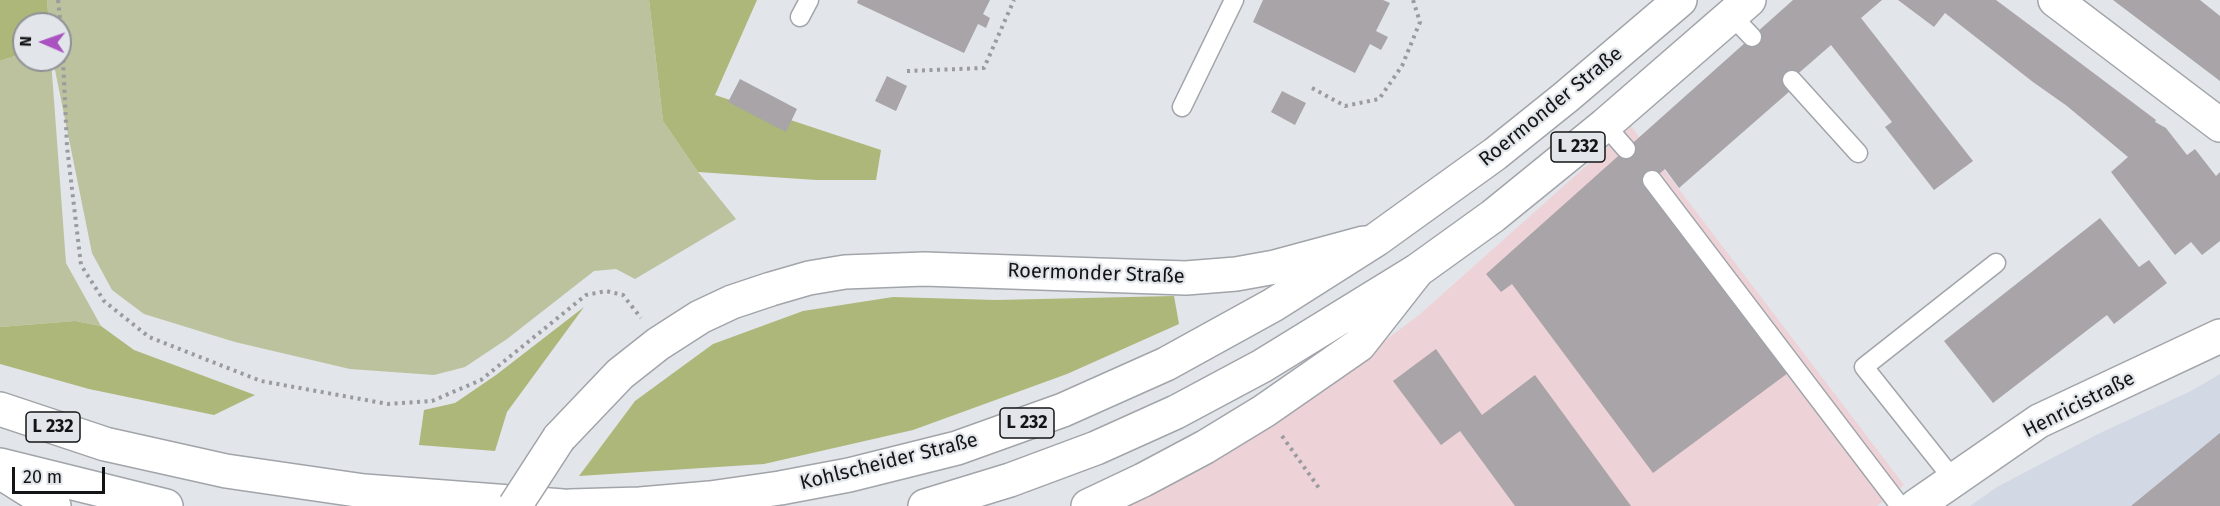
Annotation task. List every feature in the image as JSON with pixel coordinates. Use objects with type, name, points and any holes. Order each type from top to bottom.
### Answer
[{"type":"main road","name":"Roermonder Straße","points":[[515,506],[559,438],[620,374],[658,344],[700,317],[732,303],[780,286],[844,272],[924,268],[1186,278],[1236,274],[1275,267],[1377,239],[1495,154],[1566,98],[1680,0]]},
{"type":"main road","points":[[2055,0],[2220,125]]},
{"type":"main road","name":"L 232","points":[[925,506],[1010,480],[1096,448],[1176,412],[1262,366],[1418,270],[1493,216],[1616,137],[1744,18]]},
{"type":"main road","name":"Kohlscheider Straße","points":[[570,506],[663,502],[780,488],[849,475],[957,448],[1063,410],[1166,364],[1273,305],[1377,239]]},
{"type":"main road","points":[[1088,506],[1143,480],[1264,411],[1359,345],[1418,270]]},
{"type":"main road","name":"Henricistraße","points":[[1916,506],[2039,421],[2220,336]]},
{"type":"main road","name":"L 232","points":[[0,410],[105,444],[226,471],[364,491],[563,506]]},
{"type":"main road","name":"L 232","points":[[0,465],[166,506]]},
{"type":"main road","points":[[0,472],[54,506]]},
{"type":"lane","points":[[800,17],[809,0]]},
{"type":"lane","points":[[1182,107],[1234,0]]},
{"type":"lane","points":[[1792,80],[1858,153]]},
{"type":"lane","points":[[1652,180],[1900,506]]},
{"type":"lane","points":[[1953,479],[1864,367],[1996,263]]},
{"type":"path","points":[[58,0],[62,35],[67,147],[81,265],[104,301],[149,337],[261,381],[388,404],[432,401],[481,380],[586,295],[606,291],[623,295],[658,344]]},
{"type":"path","points":[[907,71],[984,68],[1014,0]]},
{"type":"path","points":[[1312,88],[1345,106],[1379,99],[1402,66],[1420,22],[1413,0]]},
{"type":"path","points":[[1264,411],[1319,488]]},
{"type":"shaded area","points":[[1631,126],[1904,485],[1877,506],[1119,506],[1367,354],[1419,315]]},
{"type":"shaded area","points":[[2220,374],[2220,506],[1970,506],[1997,487],[2098,434],[2193,390]]},
{"type":"green space","points":[[0,0],[47,0],[48,12],[12,12],[12,57],[0,61]]},
{"type":"green space","points":[[47,0],[649,0],[663,121],[698,172],[736,219],[635,279],[616,269],[594,271],[507,339],[465,367],[434,375],[350,369],[235,342],[144,314],[112,290],[92,253],[55,72],[72,72],[72,12],[48,12]]},
{"type":"green space","points":[[649,0],[757,0],[715,95],[881,150],[876,180],[816,180],[698,172],[663,121]]},
{"type":"green space","points":[[12,57],[12,72],[52,72],[66,263],[101,326],[75,321],[0,327],[0,61]]},
{"type":"green space","points":[[1174,296],[1179,324],[1067,374],[913,430],[764,464],[579,476],[635,401],[713,344],[803,311],[893,297],[996,300]]},
{"type":"green space","points":[[584,307],[507,412],[495,451],[419,445],[424,410],[455,403],[496,375]]},
{"type":"green space","points":[[75,321],[101,326],[134,350],[255,395],[214,415],[89,389],[0,364],[0,327]]},
{"type":"building","points":[[858,0],[990,0],[983,14],[990,18],[986,28],[978,24],[964,53],[857,3]]},
{"type":"building","points":[[1263,0],[1383,0],[1390,3],[1376,31],[1388,37],[1381,50],[1370,44],[1355,73],[1253,22]]},
{"type":"building","points":[[1793,0],[1882,0],[1861,18],[1973,161],[1934,190],[1885,127],[1892,122],[1831,45],[1785,85],[1790,91],[1679,188],[1665,169],[1647,184],[1708,269],[1788,373],[1653,473],[1512,284],[1501,292],[1486,274]]},
{"type":"building","points":[[1898,0],[1996,0],[2059,47],[2156,120],[2155,122],[2166,128],[2187,155],[2195,149],[2216,176],[2220,172],[2220,241],[2202,255],[2191,242],[2175,255],[2111,172],[2128,157],[2067,106],[1945,13],[1934,27]]},
{"type":"building","points":[[2113,0],[2200,0],[2220,16],[2220,81]]},
{"type":"building","points":[[887,76],[907,86],[896,111],[875,101]]},
{"type":"building","points":[[740,79],[797,109],[786,132],[728,102]]},
{"type":"building","points":[[1282,91],[1306,103],[1295,125],[1271,112]]},
{"type":"building","points":[[2100,218],[2139,267],[2149,260],[2167,283],[2114,324],[2107,315],[1993,403],[1944,341]]},
{"type":"building","points":[[1436,349],[1482,415],[1535,375],[1631,506],[1515,506],[1460,431],[1441,445],[1393,381]]},
{"type":"building","points":[[2220,433],[2220,506],[2131,506]]}]
